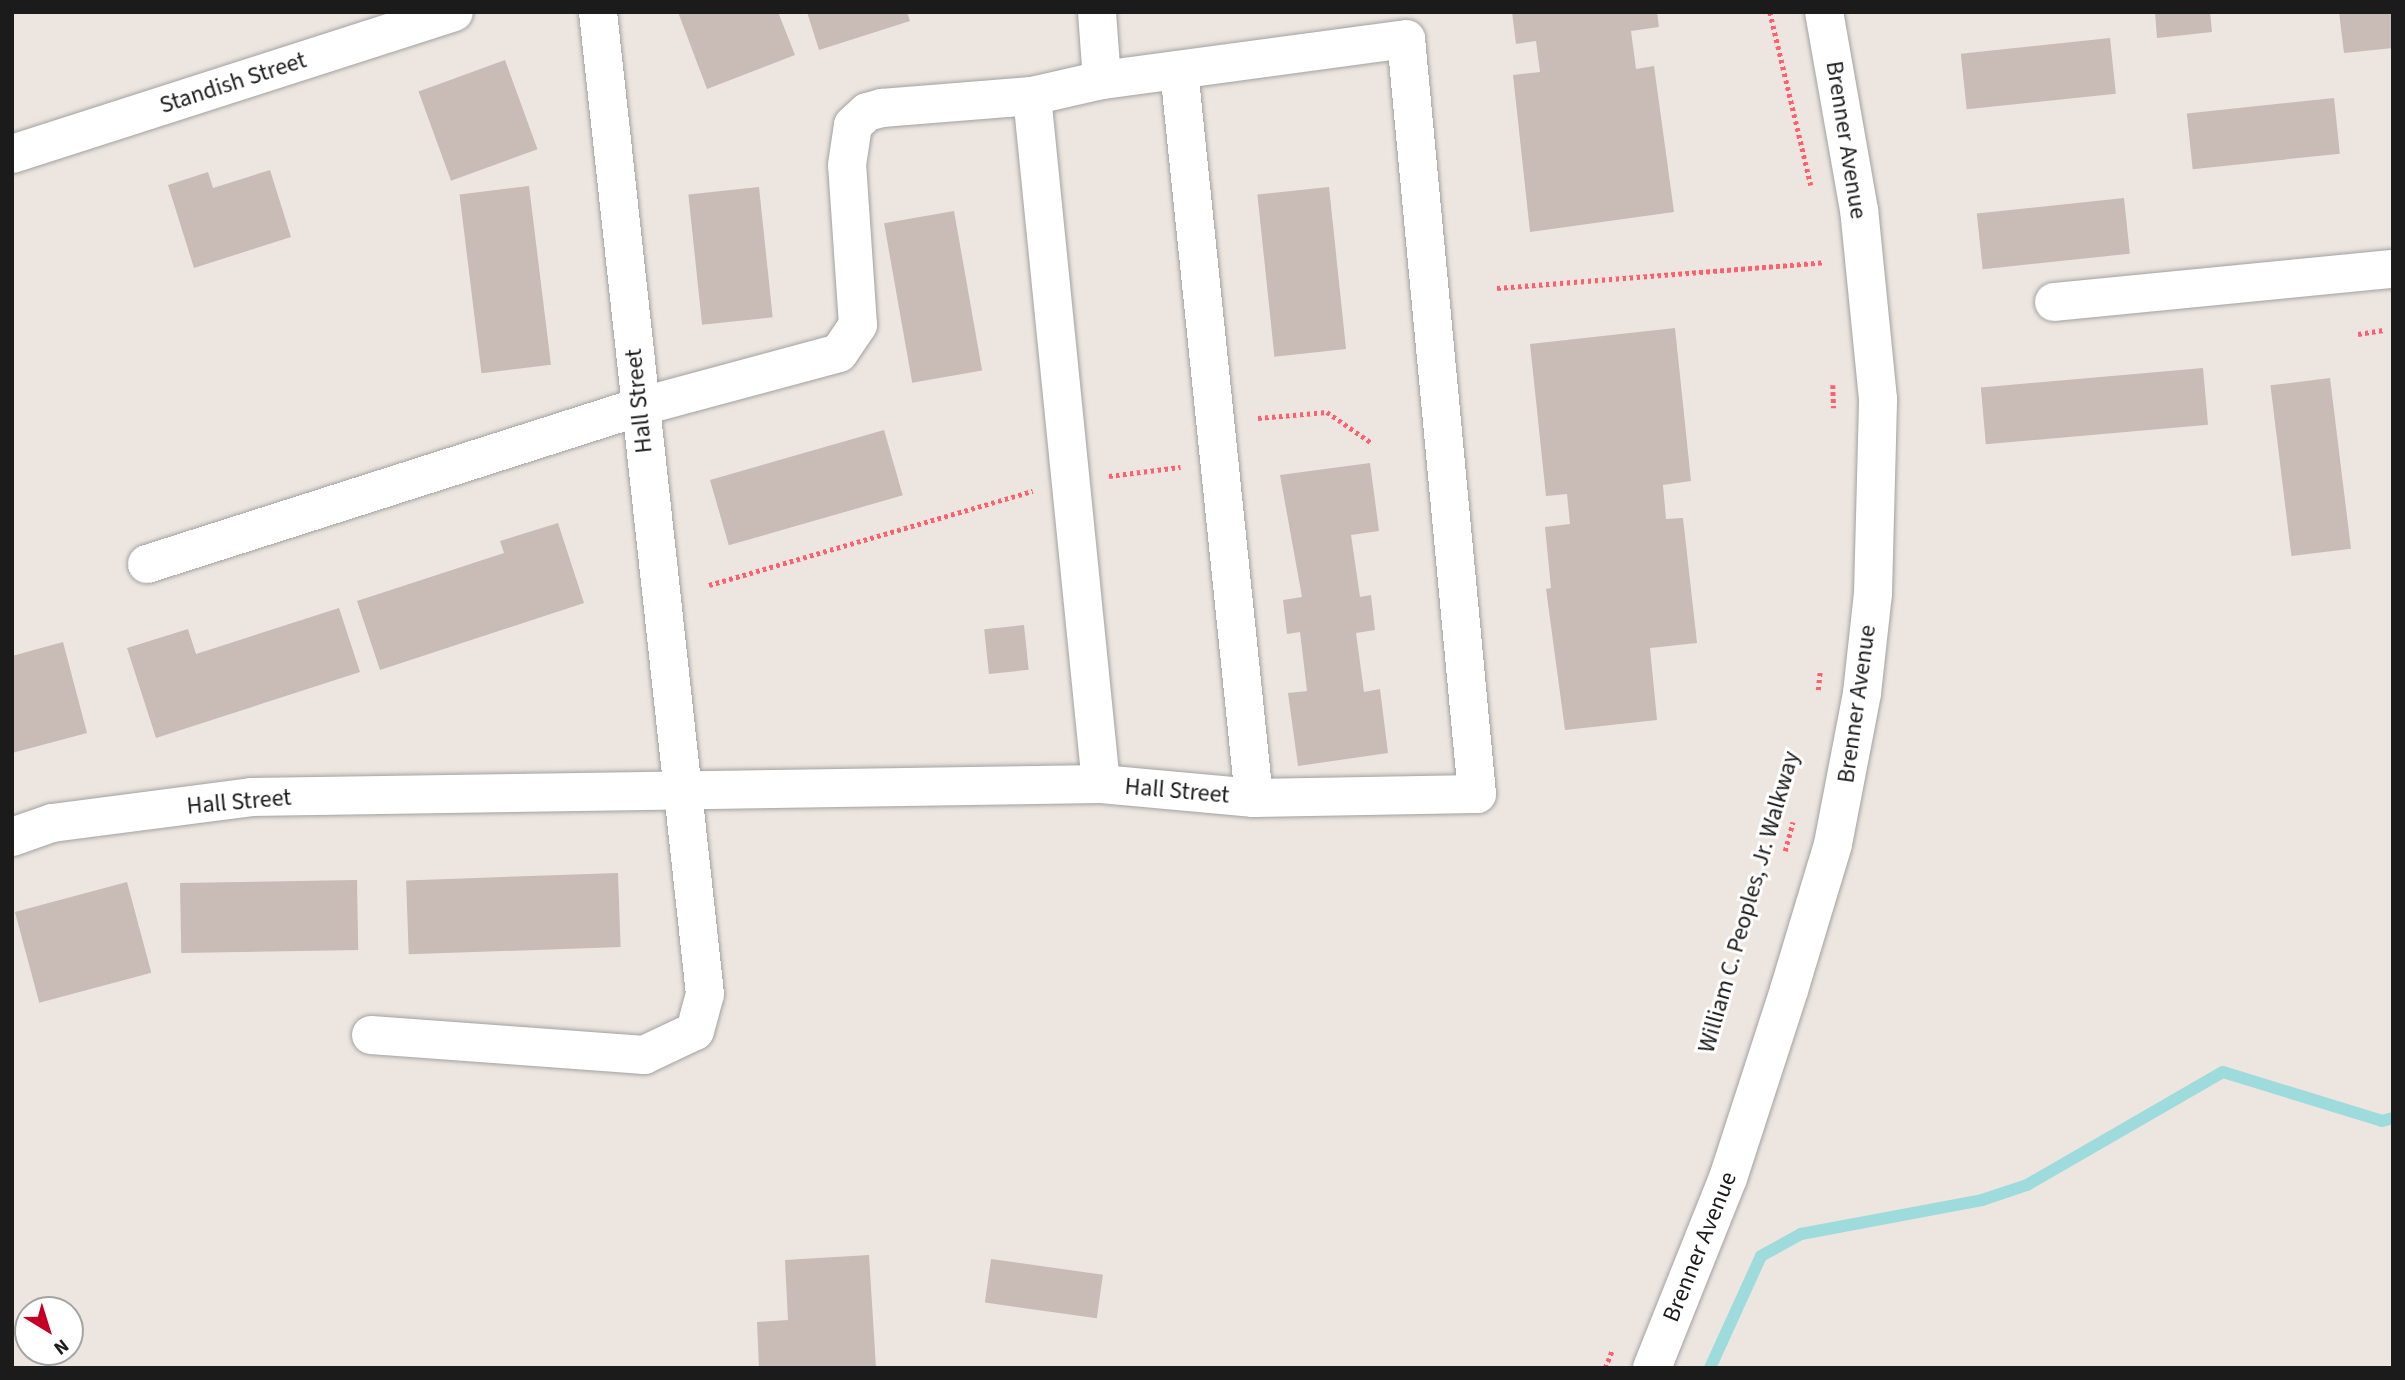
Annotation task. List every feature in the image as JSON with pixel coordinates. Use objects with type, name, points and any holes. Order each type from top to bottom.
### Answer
[{"type":"street","name":"Standish Street","points":[[12,154],[454,12]]},
{"type":"street","name":"Hall Street","points":[[598,12],[680,790]]},
{"type":"street","points":[[1097,12],[1102,80]]},
{"type":"street","name":"Brenner Avenue","points":[[1652,1368],[1728,1178],[1801,951],[1833,844],[1862,693],[1872,593],[1878,399],[1859,210],[1824,12]]},
{"type":"street","name":"Hall Street","points":[[12,837],[52,823],[251,797],[1101,784],[1254,798],[1476,794],[1406,39],[1179,70]]},
{"type":"street","points":[[147,564],[639,407],[820,361],[839,353],[858,325],[848,144],[853,125],[867,112],[1032,96],[1102,80],[1179,70],[1254,798]]},
{"type":"street","name":"Hall Street","points":[[1032,96],[1101,784]]},
{"type":"street","points":[[2054,302],[2393,269]]},
{"type":"street","points":[[371,1035],[644,1055],[695,1031],[705,994],[691,849],[680,790]]},
{"type":"path","points":[[1770,12],[1813,200]]},
{"type":"path","points":[[1822,249],[1825,275]]},
{"type":"path","points":[[1497,288],[1825,262]]},
{"type":"path","points":[[2358,334],[2384,330]]},
{"type":"path","points":[[1833,382],[1835,420]]},
{"type":"path","points":[[1258,418],[1327,412],[1372,443]]},
{"type":"path","points":[[1102,477],[1188,466]]},
{"type":"path","points":[[709,585],[1048,488]]},
{"type":"path","points":[[1818,694],[1822,656]]},
{"type":"path","name":"William C. Peoples, Jr. Walkway","points":[[1783,859],[1797,808]]},
{"type":"path","points":[[1605,1368],[1616,1343]]},
{"type":"building","points":[[678,12],[778,12],[795,55],[707,89]]},
{"type":"building","points":[[807,12],[907,12],[910,21],[819,50]]},
{"type":"building","points":[[1512,12],[1657,12],[1659,27],[1631,31],[1636,69],[1654,66],[1674,212],[1530,232],[1513,75],[1540,72],[1536,41],[1516,44]]},
{"type":"building","points":[[2155,12],[2210,12],[2212,32],[2157,38]]},
{"type":"building","points":[[2339,12],[2393,12],[2393,48],[2344,53]]},
{"type":"building","points":[[2110,38],[2116,94],[1967,109],[1961,54]]},
{"type":"building","points":[[505,60],[537,149],[451,181],[419,91]]},
{"type":"building","points":[[2334,98],[2340,154],[2193,169],[2187,113]]},
{"type":"building","points":[[270,170],[291,237],[194,268],[168,185],[208,172],[213,188]]},
{"type":"building","points":[[529,186],[551,365],[481,373],[460,195]]},
{"type":"building","points":[[759,187],[773,317],[702,325],[688,194]]},
{"type":"building","points":[[1329,187],[1346,349],[1274,357],[1257,195]]},
{"type":"building","points":[[2124,198],[2130,254],[1983,269],[1977,213]]},
{"type":"building","points":[[954,211],[982,371],[912,383],[884,223]]},
{"type":"building","points":[[1675,328],[1691,481],[1663,485],[1666,519],[1683,518],[1697,643],[1650,648],[1657,720],[1565,730],[1546,589],[1551,588],[1545,527],[1570,524],[1567,494],[1546,496],[1530,344]]},
{"type":"building","points":[[2203,368],[2208,425],[1986,444],[1981,387]]},
{"type":"building","points":[[2330,378],[2351,549],[2291,556],[2270,385]]},
{"type":"building","points":[[884,430],[903,495],[729,545],[710,480]]},
{"type":"building","points":[[1370,463],[1379,531],[1351,535],[1360,597],[1371,595],[1375,630],[1356,633],[1364,692],[1380,689],[1388,753],[1298,766],[1288,693],[1307,691],[1300,632],[1287,634],[1283,600],[1302,597],[1280,475]]},
{"type":"building","points":[[558,523],[584,603],[380,670],[357,601],[504,553],[500,541]]},
{"type":"building","points":[[339,608],[360,672],[156,738],[127,648],[188,629],[196,654]]},
{"type":"building","points":[[1024,625],[1029,670],[989,674],[984,629]]},
{"type":"building","points":[[63,642],[87,733],[12,753],[12,656]]},
{"type":"building","points":[[618,873],[621,947],[409,954],[406,880]]},
{"type":"building","points":[[357,880],[358,950],[181,953],[180,883]]},
{"type":"building","points":[[127,882],[151,973],[39,1003],[15,912]]},
{"type":"building","points":[[869,1255],[876,1368],[759,1368],[757,1322],[788,1320],[785,1260]]},
{"type":"building","points":[[991,1259],[1103,1275],[1097,1318],[985,1303]]},
{"type":"waterway","points":[[1710,1368],[1761,1256],[1801,1234],[1982,1200],[2027,1185],[2223,1072],[2382,1121],[2393,1118]]}]
